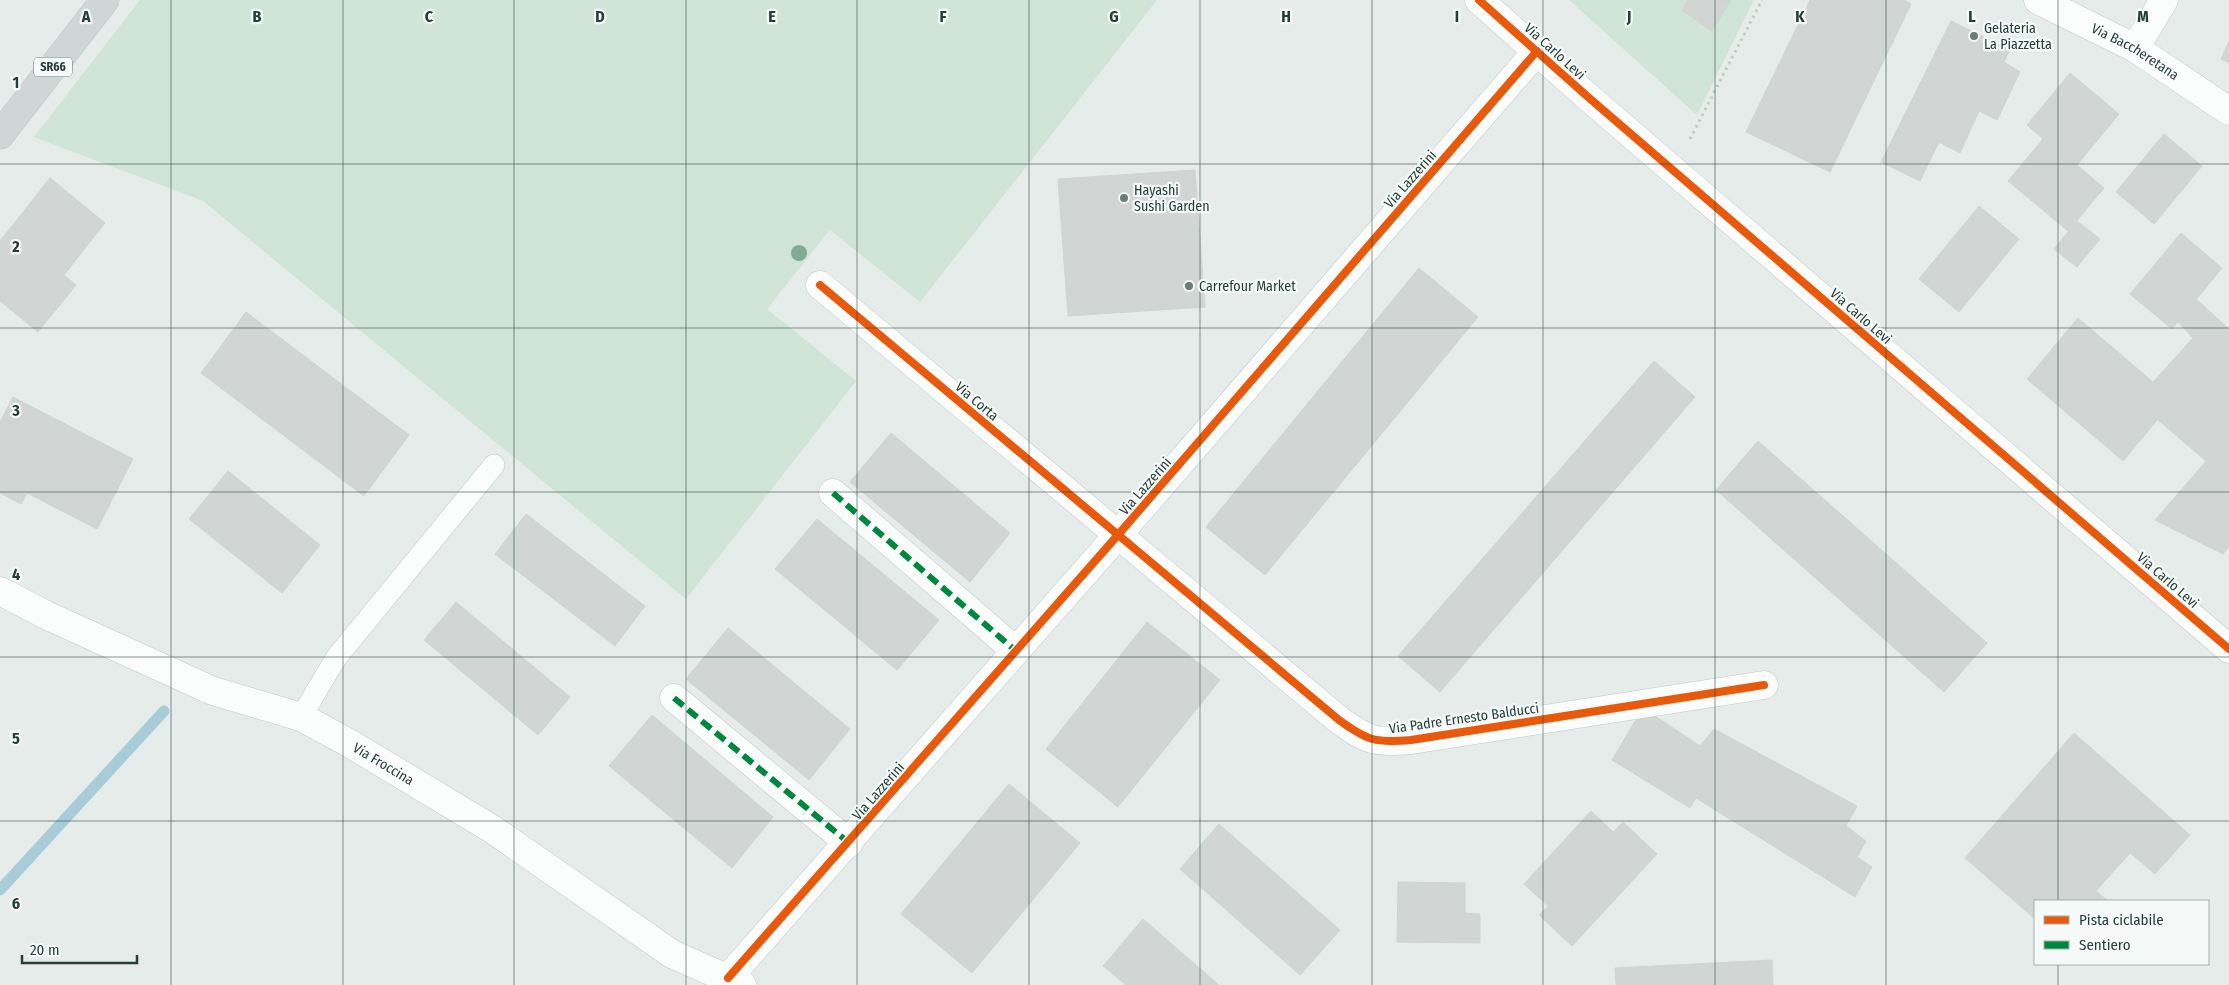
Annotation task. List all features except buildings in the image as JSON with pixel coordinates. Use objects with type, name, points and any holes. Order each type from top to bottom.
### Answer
[{"type":"main road","name":"SR66","points":[[0,135],[105,0]]},
{"type":"street","name":"Via Carlo Levi","points":[[1479,0],[1674,171],[2229,649]]},
{"type":"street","name":"Via Baccheretana","points":[[2038,0],[2135,48],[2229,111]]},
{"type":"street","points":[[2135,48],[2164,0]]},
{"type":"street","name":"Via Lazzerini","points":[[735,982],[850,843],[1537,51]]},
{"type":"street","name":"Via Corta","points":[[820,285],[1117,536]]},
{"type":"street","points":[[833,493],[1016,651]]},
{"type":"street","name":"Via Padre Ernesto Balducci","points":[[1117,536],[1339,720],[1372,741],[1411,740],[1764,685]]},
{"type":"street","name":"Via Froccina","points":[[0,591],[46,615],[213,690],[300,717],[402,773],[492,828],[672,954],[735,982]]},
{"type":"street","points":[[674,698],[850,843]]},
{"type":"lane","points":[[300,717],[336,658],[494,465]]},
{"type":"path","points":[[1674,171],[1762,0]]},
{"type":"green space","points":[[140,0],[1157,0],[920,302],[830,230],[767,309],[856,381],[686,599],[203,201],[34,137]]},
{"type":"green space","points":[[1569,0],[1754,0],[1697,115]]},
{"type":"waterway","points":[[0,890],[164,711]]},
{"type":"marked path","points":[[833,493],[1016,651]]},
{"type":"marked path","points":[[674,698],[849,843]]},
{"type":"cycle path","points":[[1479,0],[1588,97],[2229,649]]},
{"type":"cycle path","points":[[728,978],[1117,536],[1537,51]]},
{"type":"cycle path","points":[[820,285],[1339,720],[1372,739],[1380,741],[1411,740],[1764,685]]},
{"type":"place","name":"Gelateria La Piazzetta","points":[[1974,36]]},
{"type":"place","name":"Hayashi Sushi Garden","points":[[1124,198]]},
{"type":"place","name":"Carrefour Market","points":[[1189,286]]}]
